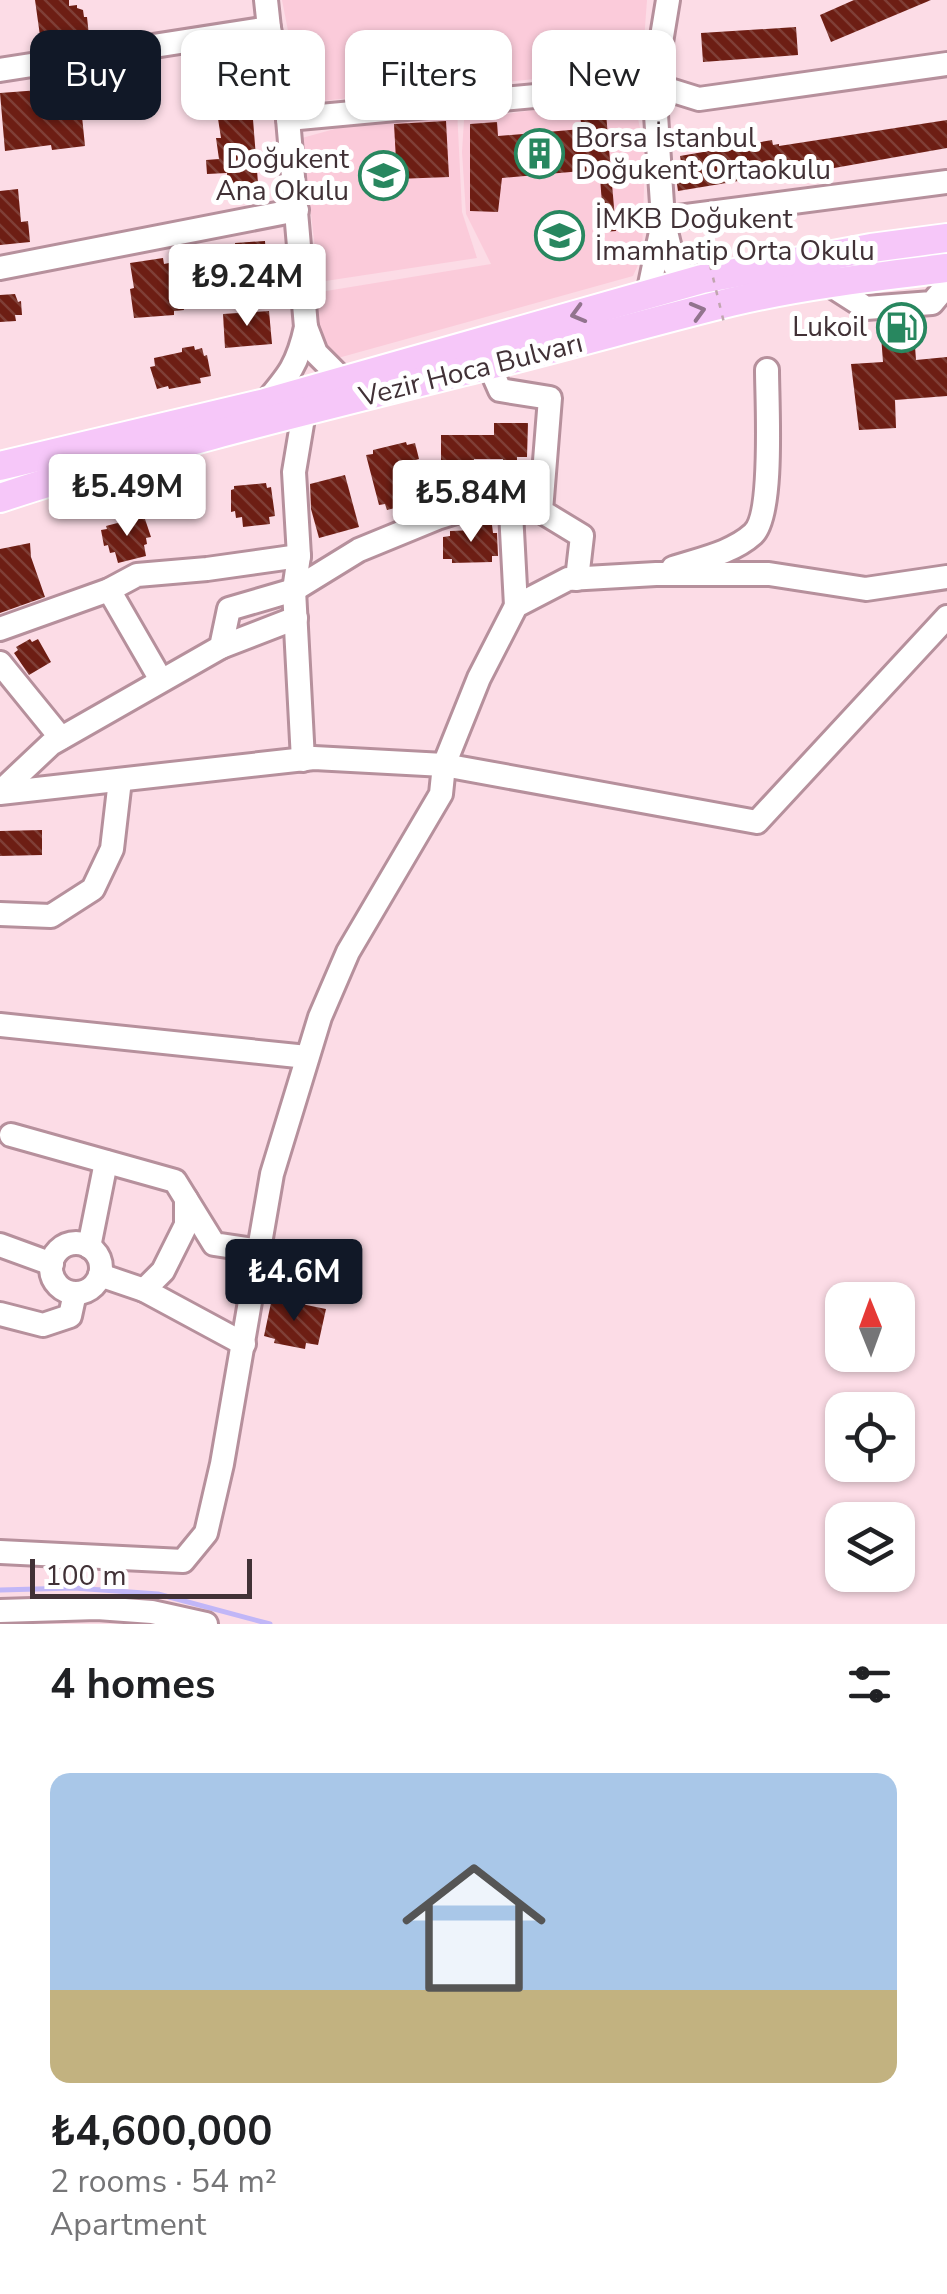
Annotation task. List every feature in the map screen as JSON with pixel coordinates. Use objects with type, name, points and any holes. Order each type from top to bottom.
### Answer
[{"type":"main road","name":"Vezir Hoca Bulvarı","points":[[0,466],[265,403],[648,294],[706,272],[947,238]]},
{"type":"main road","name":"Vezir Hoca Bulvarı","points":[[0,498],[64,476],[732,302],[826,283],[947,268]]},
{"type":"street","points":[[0,70],[269,28],[266,0]]},
{"type":"street","points":[[663,30],[668,0]]},
{"type":"street","points":[[676,92],[700,99],[947,64]]},
{"type":"street","points":[[325,116],[532,97]]},
{"type":"street","points":[[265,403],[288,377],[300,355],[306,328],[288,120]]},
{"type":"street","points":[[656,120],[663,219],[674,265],[683,274],[706,272]]},
{"type":"street","points":[[663,219],[947,182]]},
{"type":"street","points":[[0,268],[297,210]]},
{"type":"street","points":[[648,294],[663,219]]},
{"type":"street","points":[[826,283],[866,308],[932,303],[947,285]]},
{"type":"street","points":[[306,328],[316,352],[344,381]]},
{"type":"street","points":[[489,365],[500,390],[550,398],[542,511],[582,536],[577,579]]},
{"type":"street","points":[[656,574],[738,546],[758,531],[766,506],[767,370]]},
{"type":"street","points":[[303,760],[294,590],[300,556],[294,472],[304,412]]},
{"type":"street","points":[[0,1552],[183,1561],[206,1534],[244,1344],[272,1174],[320,1017],[348,952],[441,794],[444,765],[479,678],[516,606],[510,512],[495,500],[437,518],[359,550],[294,590],[229,608]]},
{"type":"street","points":[[0,629],[109,590],[138,575],[300,556]]},
{"type":"street","points":[[206,569],[229,608],[221,646]]},
{"type":"street","points":[[516,606],[568,579],[769,574],[866,588],[947,577]]},
{"type":"street","points":[[109,590],[161,680]]},
{"type":"street","points":[[0,792],[61,738],[221,646],[296,618]]},
{"type":"street","points":[[0,792],[303,760],[444,765],[757,822],[947,618]]},
{"type":"street","points":[[0,663],[61,738]]},
{"type":"street","points":[[0,914],[51,916],[93,889],[112,849],[120,780]]},
{"type":"street","points":[[0,1025],[307,1057]]},
{"type":"street","points":[[11,1135],[176,1181],[214,1244],[260,1251]]},
{"type":"street","points":[[89,1247],[106,1162]]},
{"type":"street","points":[[144,1290],[163,1271],[186,1226],[186,1196]]},
{"type":"street","points":[[82,1244],[100,1260],[100,1275],[91,1289],[75,1294],[59,1287],[52,1264],[54,1256],[66,1246],[82,1244]]},
{"type":"street","points":[[0,1245],[52,1264]]},
{"type":"street","points":[[100,1275],[144,1290],[244,1344]]},
{"type":"street","points":[[0,1314],[43,1325],[70,1316],[75,1294]]},
{"type":"street","points":[[0,1611],[97,1608],[152,1612],[206,1624]]},
{"type":"path","points":[[706,272],[725,327]]},
{"type":"shaded area","points":[[282,0],[647,0],[645,30],[532,30],[532,79],[512,81],[512,30],[345,30],[345,99],[325,101],[325,30],[288,30]]},
{"type":"shaded area","name":"İMKB Doğukent İmamhatip Orta Okulu","points":[[532,110],[532,120],[638,120],[645,152],[642,256],[633,276],[338,358],[319,335],[314,293],[491,264],[466,214],[464,120],[512,120],[512,113]]},
{"type":"shaded area","name":"Doğukent Ana Okulu","points":[[367,120],[458,120],[462,212],[477,258],[319,282],[302,138]]},
{"type":"building","points":[[35,0],[69,0],[69,6],[77,5],[87,17],[88,30],[39,30]]},
{"type":"building","points":[[854,0],[931,0],[831,42],[820,15]]},
{"type":"building","points":[[796,27],[798,55],[703,62],[701,33]]},
{"type":"building","points":[[30,91],[30,120],[82,120],[85,146],[52,150],[51,145],[5,151],[0,93]]},
{"type":"building","points":[[218,120],[253,120],[259,196],[229,199],[227,173],[207,174],[206,160],[219,159],[216,138],[221,138]]},
{"type":"building","name":"Borsa İstanbul Doğukent Ortaokulu","points":[[581,120],[607,120],[616,231],[604,232],[600,177],[582,179],[582,171],[502,178],[498,212],[470,211],[470,124],[497,122],[498,136],[582,129]]},
{"type":"building","points":[[947,120],[947,148],[678,191],[674,163],[681,162],[680,156],[772,140],[773,145],[779,146]]},
{"type":"building","points":[[446,121],[449,177],[397,179],[394,124]]},
{"type":"building","points":[[18,189],[21,222],[28,221],[30,242],[0,245],[0,191]]},
{"type":"building","points":[[265,241],[268,288],[245,289],[238,285],[235,243]]},
{"type":"building","points":[[163,258],[164,264],[169,263],[171,277],[177,276],[184,310],[174,311],[174,315],[134,318],[130,263]]},
{"type":"building","points":[[15,294],[21,301],[22,315],[15,315],[16,321],[0,322],[0,295]]},
{"type":"building","points":[[269,311],[272,344],[225,348],[223,314]]},
{"type":"building","points":[[913,319],[916,360],[947,357],[947,396],[895,400],[896,428],[859,430],[851,364],[883,362],[880,322]]},
{"type":"building","points":[[194,346],[207,355],[211,376],[200,378],[201,383],[157,389],[150,367],[155,366],[154,358]]},
{"type":"building","points":[[494,423],[528,423],[527,457],[517,457],[517,465],[503,465],[503,459],[474,459],[474,470],[463,470],[463,477],[450,477],[450,471],[441,471],[441,435],[494,435]]},
{"type":"building","points":[[406,442],[415,443],[419,459],[412,461],[415,476],[407,477],[412,495],[400,498],[403,506],[387,510],[385,504],[379,505],[366,455]]},
{"type":"building","points":[[345,475],[359,527],[319,538],[311,509],[310,484]]},
{"type":"building","points":[[266,483],[267,488],[271,487],[275,516],[269,517],[270,524],[243,527],[242,517],[236,518],[235,511],[231,512],[231,490],[234,486]]},
{"type":"building","points":[[144,516],[151,537],[146,538],[144,545],[146,556],[118,563],[115,552],[110,553],[108,545],[104,546],[101,530]]},
{"type":"building","points":[[477,525],[492,525],[493,533],[497,533],[498,556],[492,556],[492,562],[452,563],[452,559],[443,559],[443,537],[450,536],[450,531],[477,530]]},
{"type":"building","points":[[30,543],[45,597],[0,613],[0,549]]},
{"type":"building","points":[[38,639],[51,662],[29,675],[14,653],[16,647]]},
{"type":"building","points":[[42,830],[42,855],[0,856],[0,831]]},
{"type":"building","points":[[272,1298],[326,1309],[318,1345],[306,1343],[305,1349],[274,1343],[275,1339],[264,1336]]},
{"type":"waterway","points":[[0,1590],[74,1588],[158,1594],[270,1624]]},
{"type":"place","name":"Borsa İstanbul Doğukent Ortaokulu","points":[[540,154]]},
{"type":"place","name":"Doğukent Ana Okulu","points":[[384,175]]},
{"type":"place","name":"İMKB Doğukent İmamhatip Orta Okulu","points":[[560,235]]},
{"type":"place","name":"Lukoil","points":[[902,327]]}]
